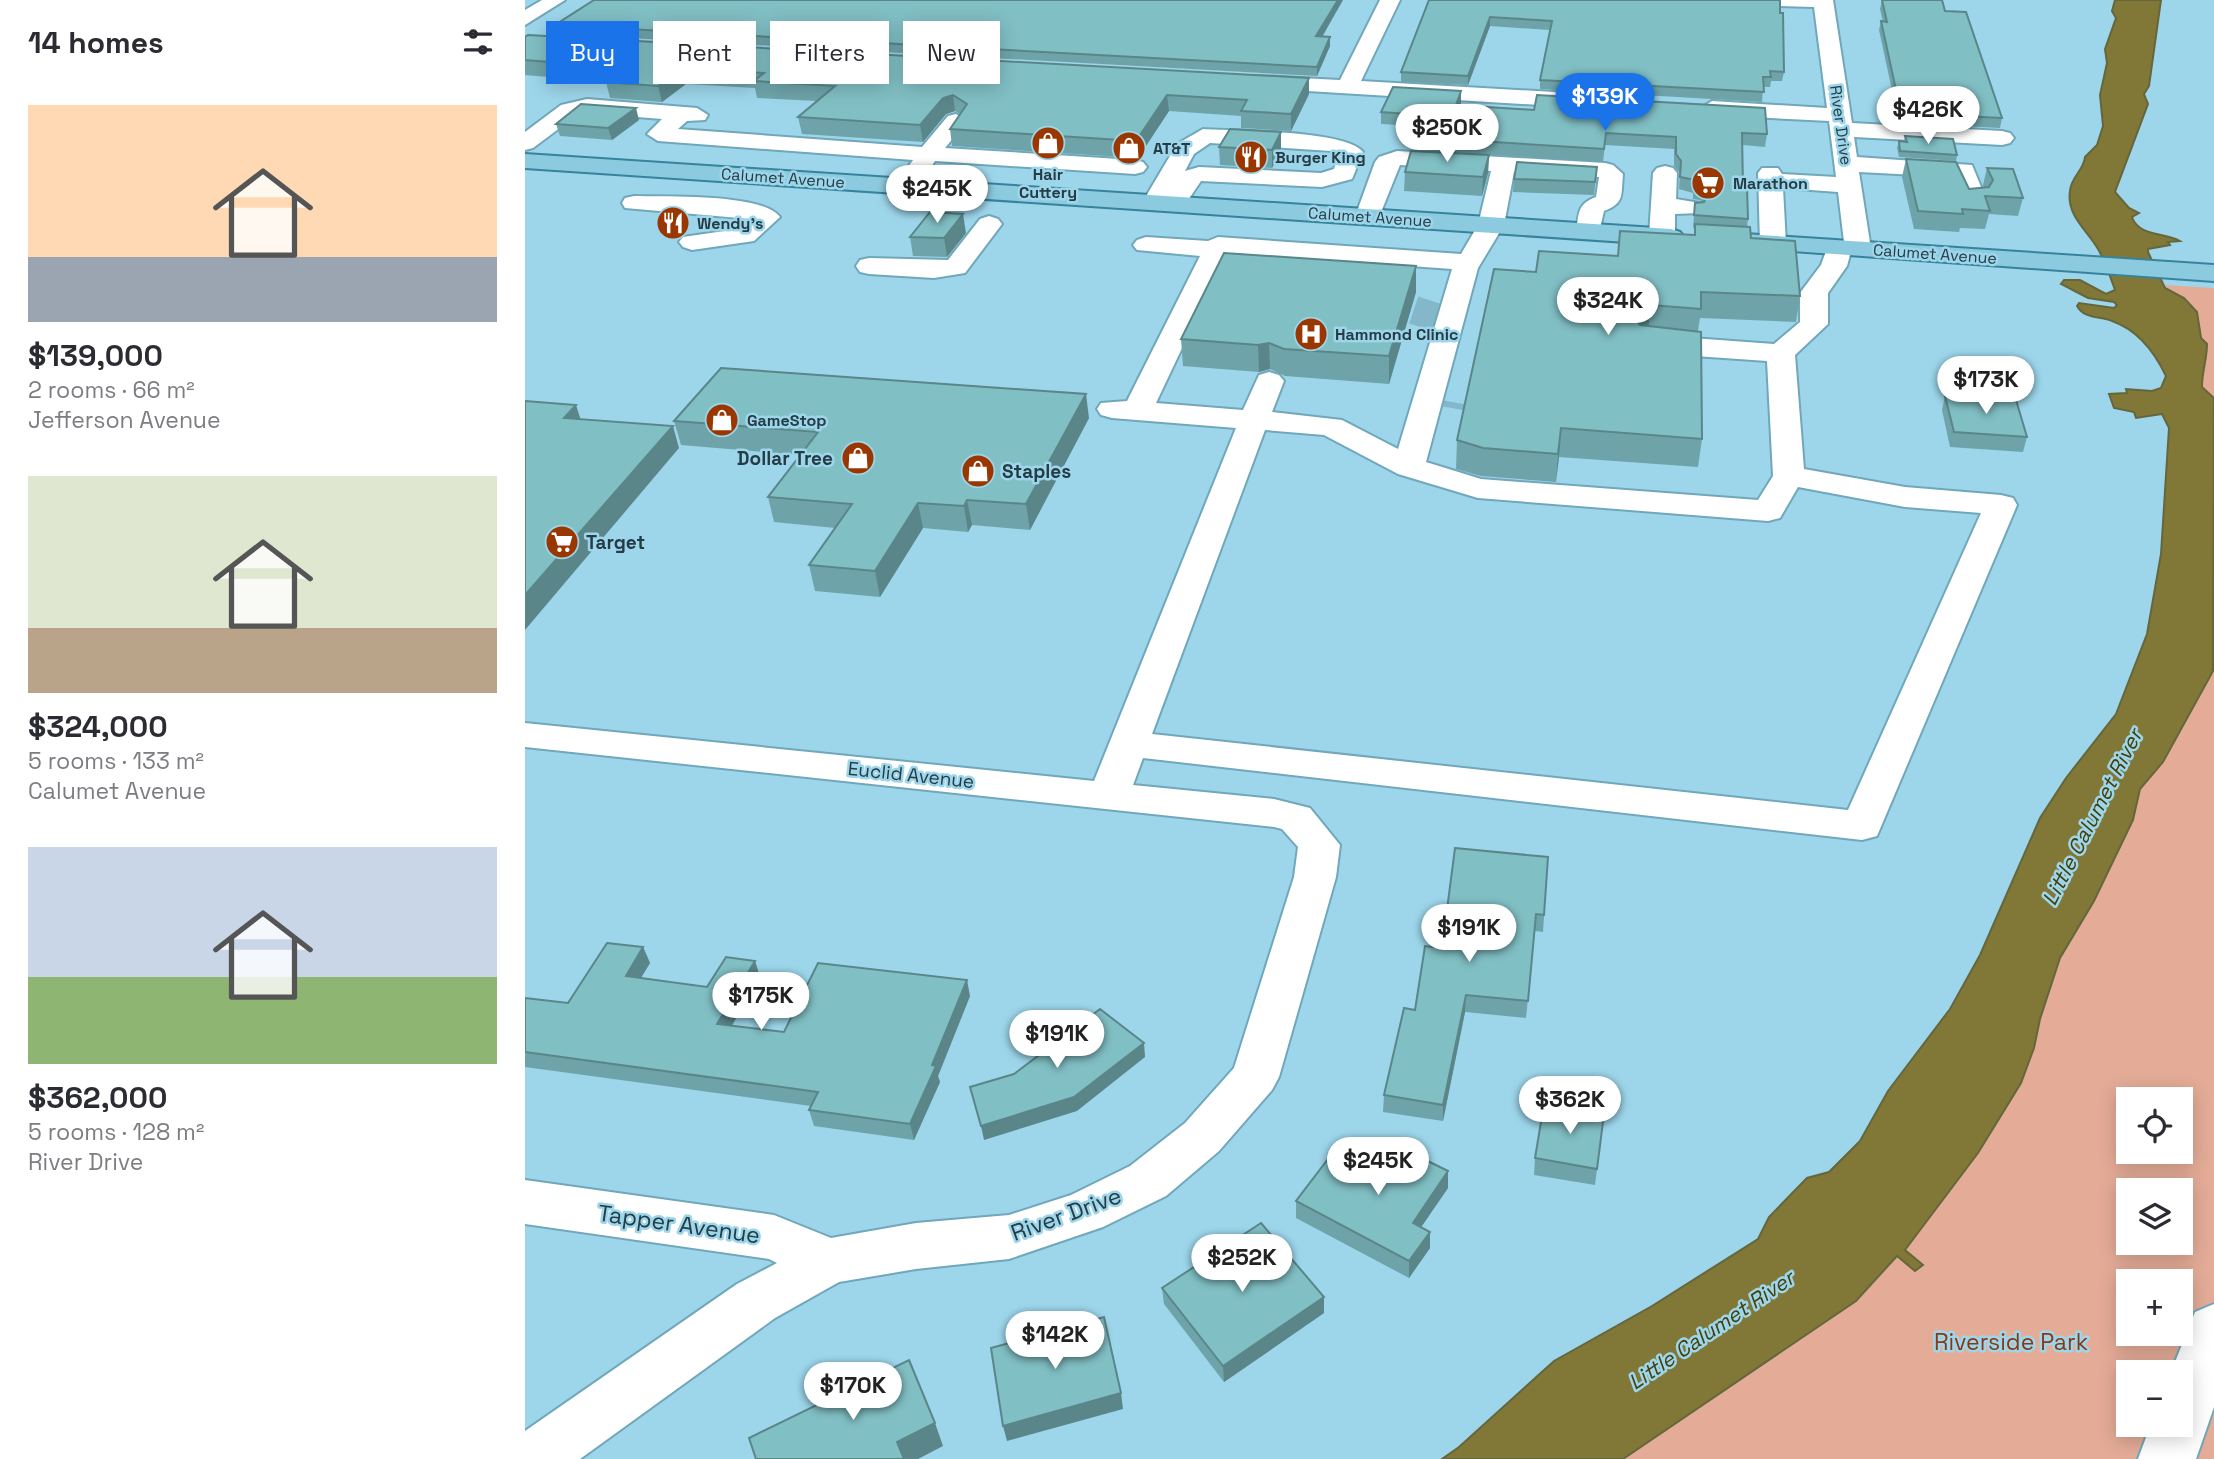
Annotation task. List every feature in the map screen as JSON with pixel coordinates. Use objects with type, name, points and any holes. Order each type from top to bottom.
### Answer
[{"type":"main road","name":"Calumet Avenue","points":[[526,149],[718,174],[1662,236],[1685,212]]},
{"type":"main road","name":"Calumet Avenue","points":[[1717,240],[2214,273]]},
{"type":"street","points":[[525,19],[555,0]]},
{"type":"street","points":[[1347,88],[1390,0]]},
{"type":"street","points":[[1775,0],[1823,1]]},
{"type":"street","name":"River Drive","points":[[1823,1],[1848,174],[1848,249]]},
{"type":"street","points":[[1238,81],[1607,102]]},
{"type":"street","points":[[1254,129],[1289,119],[1307,85]]},
{"type":"street","points":[[1689,107],[2002,138]]},
{"type":"street","points":[[526,149],[586,113],[723,116]]},
{"type":"street","points":[[676,114],[658,134],[927,155],[1135,167]]},
{"type":"street","points":[[718,174],[778,119]]},
{"type":"street","points":[[1289,119],[1314,137]]},
{"type":"street","points":[[903,186],[957,121]]},
{"type":"street","points":[[1203,136],[1314,137],[1348,147],[1351,152],[1343,174],[1303,184],[1199,174],[1192,176],[1163,204],[1175,167],[1185,149],[1199,143],[1203,136]]},
{"type":"street","points":[[1277,211],[1303,184],[1314,137]]},
{"type":"street","points":[[764,177],[797,146]]},
{"type":"street","points":[[1368,217],[1387,162],[1397,158],[1605,170],[1611,174],[1608,201],[1592,206],[1589,232]]},
{"type":"street","points":[[1409,467],[1464,273],[1491,225],[1504,165]]},
{"type":"street","points":[[1773,244],[1753,212],[1770,176],[1964,170],[1974,199]]},
{"type":"street","points":[[1665,173],[1685,212]]},
{"type":"street","points":[[1303,184],[1312,192],[1317,214]]},
{"type":"street","points":[[634,203],[745,209],[767,216],[745,236],[692,242]]},
{"type":"street","points":[[869,266],[934,270],[956,267],[989,224]]},
{"type":"street","points":[[1146,245],[1216,249]]},
{"type":"street","points":[[1464,273],[1218,245],[1125,410],[1331,426],[1409,467],[1478,488],[1768,511],[1789,476],[1781,353]]},
{"type":"street","points":[[1648,344],[1781,353],[1814,324],[1814,293],[1848,249]]},
{"type":"street","points":[[1432,301],[1464,273]]},
{"type":"street","points":[[1423,328],[1440,354]]},
{"type":"street","points":[[1108,796],[1269,381]]},
{"type":"street","points":[[1421,423],[1458,406],[1431,387]]},
{"type":"street","points":[[1129,744],[1862,826],[2001,505],[1905,498],[1789,476]]},
{"type":"street","name":"Euclid Avenue","points":[[525,735],[1274,813],[1296,818]]},
{"type":"street","name":"River Drive","points":[[533,1459],[757,1301],[829,1261],[916,1246],[1009,1237],[1085,1212],[1148,1181],[1202,1137],[1255,1077],[1295,944],[1314,877],[1319,845],[1296,818]]},
{"type":"street","name":"Tapper Avenue","points":[[525,1202],[774,1237],[829,1261]]},
{"type":"street","points":[[2167,1459],[2214,1329]]},
{"type":"green space","points":[[2164,285],[2214,288],[2214,398],[2202,387],[2207,344],[2201,339],[2197,312]]},
{"type":"green space","name":"Riverside Park","points":[[2214,664],[2214,1459],[1623,1459],[1856,1301],[1897,1256],[1915,1271],[1922,1265],[1904,1250],[1978,1153],[2034,1048],[2040,1019],[2060,958],[2094,901],[2133,820],[2140,789],[2163,762],[2213,671]]},
{"type":"water","name":"Little Calumet River","points":[[2115,0],[2161,0],[2149,86],[2144,94],[2148,104],[2115,192],[2129,208],[2139,213],[2132,217],[2140,228],[2180,241],[2168,242],[2170,245],[2148,249],[2148,252],[2165,288],[2184,298],[2197,312],[2201,338],[2207,344],[2202,387],[2214,398],[2213,671],[2163,762],[2140,789],[2133,820],[2094,901],[2060,958],[2021,1083],[1978,1153],[1905,1250],[1923,1265],[1915,1271],[1897,1256],[1856,1301],[1623,1459],[1442,1459],[1459,1447],[1554,1361],[1652,1306],[1758,1239],[1769,1217],[1807,1178],[1829,1172],[1860,1141],[1888,1091],[1950,1009],[1980,955],[2040,818],[2066,778],[2116,714],[2147,634],[2161,554],[2169,428],[2162,414],[2136,418],[2134,412],[2114,408],[2109,394],[2127,393],[2126,389],[2152,391],[2161,388],[2166,376],[2157,359],[2138,336],[2112,321],[2088,315],[2077,306],[2079,303],[2114,308],[2117,305],[2114,302],[2088,298],[2061,284],[2064,280],[2080,280],[2106,294],[2115,290],[2101,254],[2074,215],[2070,191],[2085,157],[2097,145],[2103,126],[2100,95],[2107,63],[2105,49],[2116,18],[2112,11]]},
{"type":"building","points":[[594,0],[1338,0],[1316,36],[1330,37],[1317,67],[1000,50],[1000,21],[903,21],[903,44],[889,43],[889,21],[770,21],[770,37],[756,36],[756,21],[653,21],[653,30],[639,30],[639,21],[561,21]]},
{"type":"building","points":[[1429,0],[1780,0],[1780,13],[1783,13],[1784,72],[1770,71],[1771,77],[1763,77],[1764,92],[1540,80],[1552,21],[1490,17],[1468,76],[1401,72]]},
{"type":"building","points":[[1882,0],[1942,0],[1945,11],[1966,12],[2002,118],[1901,113],[1881,21],[1887,22]]},
{"type":"building","points":[[546,36],[546,62],[525,60],[525,37]]},
{"type":"building","points":[[639,41],[653,42],[653,84],[661,84],[658,86],[632,84],[639,84]]},
{"type":"building","points":[[756,48],[770,48],[770,82],[756,81],[764,73],[756,73]]},
{"type":"building","points":[[889,55],[903,56],[903,84],[1000,84],[1000,61],[1309,78],[1291,114],[1241,111],[1247,100],[1167,95],[1136,141],[950,129],[967,104],[953,95],[943,98],[920,125],[798,117],[835,86],[803,84],[889,84]]},
{"type":"building","points":[[1393,87],[1461,91],[1456,105],[1534,110],[1537,95],[1765,108],[1767,134],[1742,133],[1743,188],[1747,188],[1748,219],[1694,215],[1695,203],[1704,202],[1707,194],[1702,188],[1695,187],[1695,180],[1680,177],[1681,161],[1676,154],[1676,137],[1606,133],[1604,149],[1416,137],[1423,115],[1381,112]]},
{"type":"building","points":[[581,104],[636,108],[608,128],[556,124]]},
{"type":"building","points":[[1230,129],[1281,132],[1272,150],[1219,147]]},
{"type":"building","points":[[1905,136],[1953,139],[1957,155],[1900,151],[1899,141],[1907,142]]},
{"type":"building","points":[[1411,151],[1489,155],[1483,177],[1405,172]]},
{"type":"building","points":[[1906,159],[1956,162],[1969,189],[1989,187],[1993,180],[1987,168],[2013,169],[2023,198],[1985,196],[1990,211],[1962,209],[1963,214],[1918,211]]},
{"type":"building","points":[[1517,162],[1597,167],[1595,182],[1514,179]]},
{"type":"building","points":[[930,212],[963,214],[944,238],[910,237]]},
{"type":"building","points":[[1695,224],[1750,227],[1751,238],[1795,241],[1800,296],[1701,292],[1701,309],[1651,305],[1639,309],[1635,318],[1640,325],[1701,332],[1702,439],[1561,428],[1558,454],[1483,448],[1457,440],[1494,269],[1536,272],[1539,251],[1618,256],[1620,231],[1695,235]]},
{"type":"building","points":[[1224,253],[1416,266],[1389,356],[1284,349],[1269,343],[1258,345],[1181,339]]},
{"type":"building","points":[[721,368],[1086,394],[1026,504],[967,500],[964,506],[918,503],[875,571],[809,565],[852,504],[768,497],[818,432],[674,421]]},
{"type":"building","points":[[1945,396],[2016,400],[2027,437],[1954,432]]},
{"type":"building","name":"Target","points":[[525,401],[576,405],[564,418],[673,426],[525,595]]},
{"type":"building","points":[[1455,848],[1548,857],[1544,915],[1536,914],[1528,1001],[1466,995],[1443,1105],[1384,1095],[1404,1008],[1415,1010],[1425,946],[1442,948]]},
{"type":"building","points":[[607,943],[643,947],[626,976],[707,987],[726,957],[755,961],[717,1024],[784,1032],[818,963],[967,980],[932,1065],[936,1066],[910,1124],[809,1110],[818,1092],[525,1052],[525,998],[568,1003]]},
{"type":"building","points":[[1100,1009],[1144,1043],[1074,1097],[981,1126],[970,1087],[1014,1074]]},
{"type":"building","points":[[1544,1104],[1604,1114],[1597,1169],[1535,1158]]},
{"type":"building","points":[[1381,1138],[1448,1171],[1413,1223],[1430,1232],[1409,1261],[1296,1201],[1328,1159],[1356,1173]]},
{"type":"building","points":[[1261,1223],[1324,1297],[1223,1366],[1162,1288]]},
{"type":"building","points":[[1104,1317],[1121,1393],[1003,1426],[991,1348]]},
{"type":"building","points":[[909,1360],[935,1423],[897,1442],[904,1459],[756,1459],[749,1438]]},
{"type":"tunnel","points":[[1423,328],[1432,301]]},
{"type":"tunnel","points":[[1457,409],[1458,403]]},
{"type":"place","name":"Hair Cuttery","points":[[1048,143]]},
{"type":"place","name":"AT&T","points":[[1129,148]]},
{"type":"place","name":"Burger King","points":[[1251,157]]},
{"type":"place","name":"Marathon","points":[[1708,183]]},
{"type":"place","name":"Wendy's","points":[[673,223]]},
{"type":"place","name":"Hammond Clinic","points":[[1311,334]]},
{"type":"place","name":"GameStop","points":[[722,420]]},
{"type":"place","name":"Dollar Tree","points":[[858,458]]},
{"type":"place","name":"Staples","points":[[978,471]]},
{"type":"place","name":"Target","points":[[562,542]]}]
